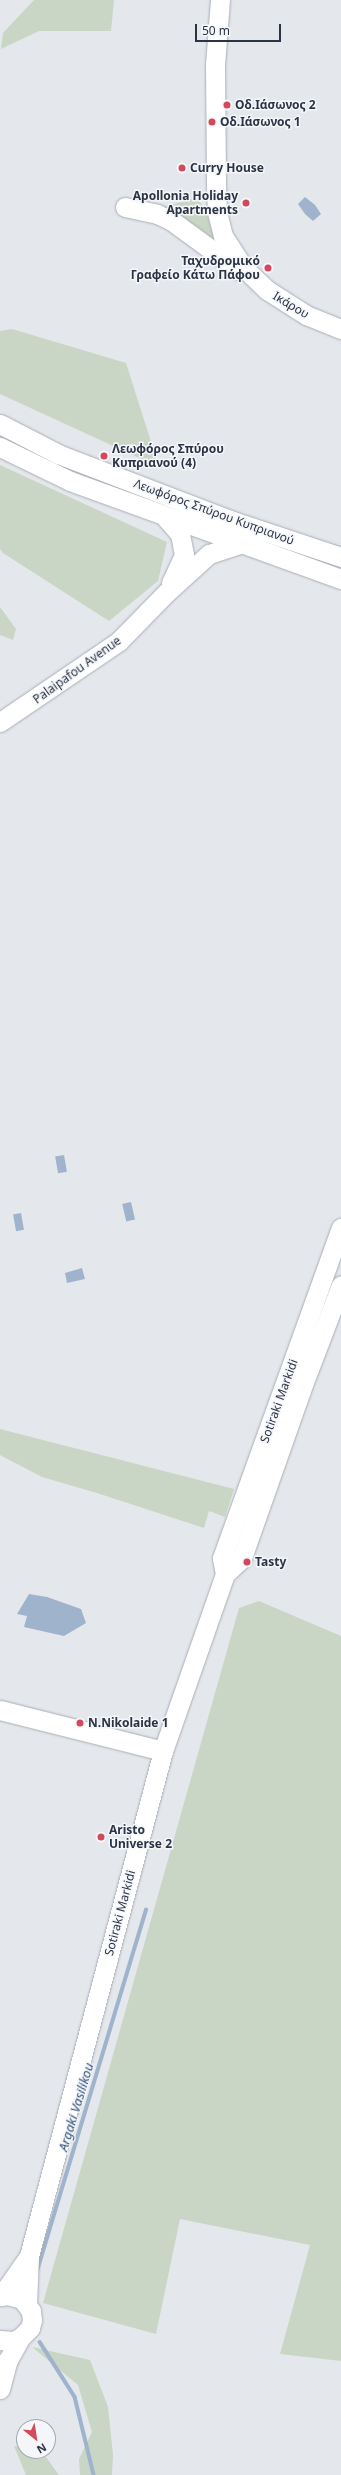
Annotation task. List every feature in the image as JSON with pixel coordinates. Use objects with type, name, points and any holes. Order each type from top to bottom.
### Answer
[{"type":"street","name":"Ικάρου","points":[[220,0],[215,65],[216,185],[217,212],[223,236],[232,253],[257,282],[306,315],[341,329]]},
{"type":"street","points":[[125,207],[157,214],[172,221],[257,282]]},
{"type":"street","name":"Λεωφόρος Σπύρου Κυπριανού","points":[[0,424],[58,454],[230,520],[341,557]]},
{"type":"street","name":"Λεωφόρος Σπύρου Κυπριανού","points":[[0,447],[70,481],[166,518],[341,579]]},
{"type":"street","name":"Palaipafou Avenue","points":[[166,518],[180,534],[184,554],[166,593]]},
{"type":"street","name":"Palaipafou Avenue","points":[[0,722],[119,641],[166,593],[209,554],[240,544]]},
{"type":"street","name":"Sotiraki Markidi","points":[[225,1574],[222,1558],[341,1228]]},
{"type":"street","name":"Sotiraki Markidi","points":[[20,2338],[30,2328],[32,2320],[27,2304],[29,2256],[163,1751],[225,1574],[242,1558],[301,1390],[341,1285]]},
{"type":"street","points":[[0,1710],[163,1751]]},
{"type":"street","name":"Sotiraki Markidi","points":[[0,2296],[29,2256]]},
{"type":"street","points":[[0,2296],[15,2296],[27,2304]]},
{"type":"street","points":[[0,2340],[13,2341],[20,2338]]},
{"type":"street","points":[[0,2390],[8,2360],[20,2338]]},
{"type":"green space","points":[[34,0],[114,0],[111,31],[39,31],[1,49],[3,33]]},
{"type":"green space","points":[[192,199],[199,201],[206,210],[214,239],[211,241],[163,207]]},
{"type":"green space","points":[[12,329],[126,363],[159,467],[0,394],[0,331]]},
{"type":"green space","points":[[0,465],[167,542],[158,581],[109,621],[3,553],[0,549]]},
{"type":"green space","points":[[0,607],[16,629],[13,640],[0,635]]},
{"type":"green space","points":[[0,1429],[234,1489],[225,1517],[209,1511],[204,1528],[97,1493],[42,1477],[0,1455]]},
{"type":"green space","points":[[259,1601],[341,1636],[341,2361],[280,2354],[310,2245],[180,2219],[156,2334],[43,2303],[239,1608]]},
{"type":"green space","points":[[32,2347],[90,2360],[108,2407],[113,2455],[112,2475],[80,2475],[79,2459],[92,2432],[78,2385]]},
{"type":"green space","points":[[19,2459],[47,2459],[59,2475],[26,2475]]},
{"type":"water","points":[[305,197],[315,205],[321,214],[313,221],[305,214],[298,204]]},
{"type":"water","points":[[64,1155],[67,1172],[58,1173],[55,1157]]},
{"type":"water","points":[[131,1202],[135,1220],[126,1222],[122,1204]]},
{"type":"water","points":[[21,1213],[24,1230],[16,1231],[13,1214]]},
{"type":"water","points":[[82,1268],[85,1279],[67,1283],[65,1273]]},
{"type":"water","points":[[29,1594],[47,1597],[81,1609],[86,1623],[64,1636],[24,1627],[27,1616],[17,1614]]},
{"type":"waterway","name":"Argaki Vasilikou","points":[[37,2271],[146,1910]]},
{"type":"waterway","name":"Argaki Vasilikou","points":[[40,2342],[75,2397],[94,2475]]},
{"type":"place","name":"Οδ.Ιάσωνος 2","points":[[227,105]]},
{"type":"place","name":"Οδ.Ιάσωνος 1","points":[[212,122]]},
{"type":"place","name":"Curry House","points":[[182,168]]},
{"type":"place","name":"Apollonia Holiday Apartments","points":[[246,203]]},
{"type":"place","name":"Ταχυδρομικό Γραφείο Κάτω Πάφου","points":[[268,268]]},
{"type":"place","name":"Λεωφόρος Σπύρου Κυπριανού (4)","points":[[104,456]]},
{"type":"place","name":"Tasty","points":[[247,1562]]},
{"type":"place","name":"N.Nikolaide 1","points":[[80,1723]]},
{"type":"place","name":"Aristo Universe 2","points":[[101,1837]]}]
